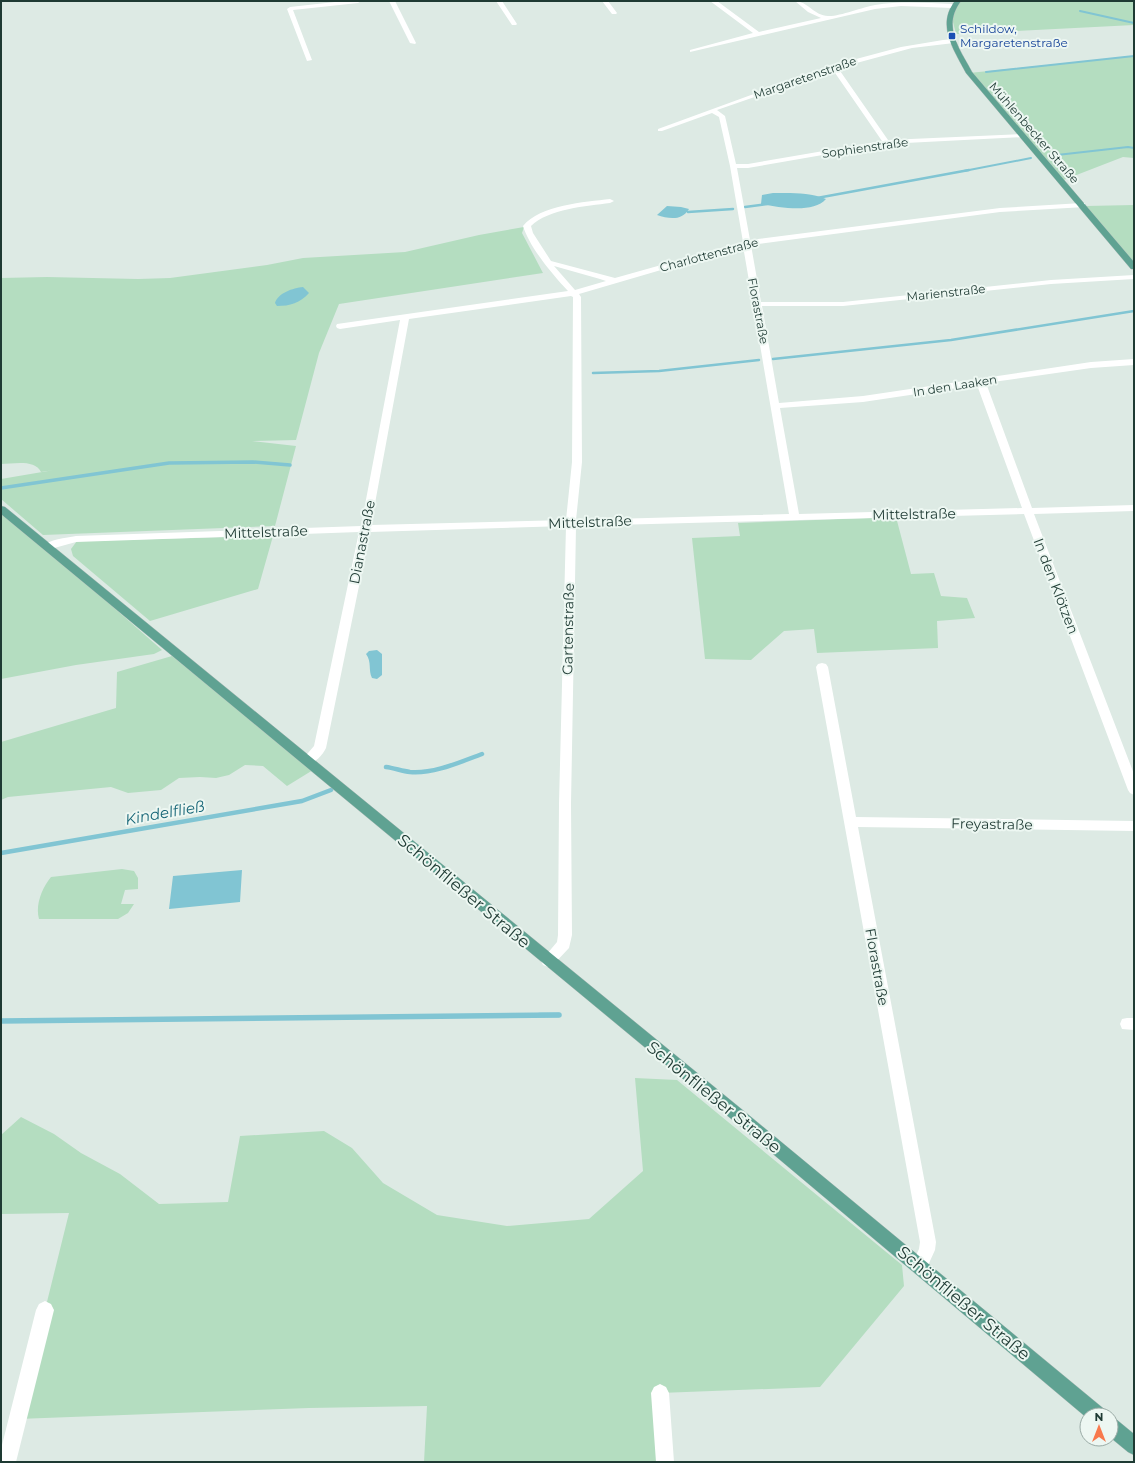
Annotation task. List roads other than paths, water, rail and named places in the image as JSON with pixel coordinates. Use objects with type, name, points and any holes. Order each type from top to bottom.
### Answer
[{"type":"main road","points":[[952,6],[958,1]]},
{"type":"main road","name":"Mühlenbecker Straße","points":[[952,6],[948,23],[954,41],[969,73],[1134,267]]},
{"type":"main road","name":"Schönfließer Straße","points":[[1,509],[308,760],[548,961],[740,1117],[1088,1407]]},
{"type":"main road","points":[[1119,1433],[1134,1446]]},
{"type":"street","points":[[310,60],[290,9],[358,1]]},
{"type":"street","points":[[392,1],[413,43]]},
{"type":"street","points":[[499,1],[514,24]]},
{"type":"street","points":[[605,1],[614,13]]},
{"type":"street","points":[[713,1],[758,34]]},
{"type":"street","points":[[798,1],[810,11],[826,18]]},
{"type":"street","points":[[692,51],[875,7],[901,4],[941,3],[952,6]]},
{"type":"street","name":"Margaretenstraße","points":[[660,130],[832,67],[893,50],[928,43],[954,41]]},
{"type":"street","points":[[832,67],[835,68],[886,142]]},
{"type":"street","name":"Florastraße","points":[[712,110],[722,116],[733,166],[795,517]]},
{"type":"street","name":"Sophienstraße","points":[[733,166],[748,166],[886,142],[1022,136]]},
{"type":"street","points":[[574,293],[547,262],[529,234],[527,226],[529,223],[541,216],[554,212],[610,201]]},
{"type":"street","name":"Charlottenstraße","points":[[340,326],[574,293],[746,243],[1000,210],[1082,205]]},
{"type":"street","points":[[547,262],[614,281]]},
{"type":"street","name":"Marienstraße","points":[[757,304],[843,304],[1051,282],[1134,277]]},
{"type":"street","name":"Gartenstraße","points":[[548,961],[564,944],[565,935],[565,796],[570,523],[577,462],[577,297],[574,293]]},
{"type":"street","name":"Dianastraße","points":[[308,760],[320,748],[365,529],[405,317]]},
{"type":"street","name":"In den Laaken","points":[[776,406],[863,399],[1091,365],[1134,362]]},
{"type":"street","name":"In den Klötzen","points":[[981,382],[1028,511],[1134,790]]},
{"type":"street","name":"Mittelstraße","points":[[47,547],[60,542],[76,539],[365,529],[1134,508]]},
{"type":"street","name":"Florastraße","points":[[822,667],[928,1242],[927,1250],[919,1266]]},
{"type":"street","name":"Freyastraße","points":[[851,822],[1134,826]]},
{"type":"street","points":[[7,1462],[45,1310]]},
{"type":"street","points":[[660,1393],[665,1462]]},
{"type":"water","points":[[773,193],[807,194],[826,199],[813,207],[804,208],[786,208],[761,204],[762,195]]},
{"type":"water","points":[[667,206],[689,209],[683,216],[675,218],[657,215]]},
{"type":"water","points":[[303,287],[309,293],[298,302],[282,306],[277,306],[275,303],[279,296],[291,290]]},
{"type":"water","points":[[377,650],[382,654],[382,675],[377,679],[372,678],[369,660],[366,654],[369,651]]},
{"type":"water","points":[[242,870],[240,902],[169,909],[173,876]]},
{"type":"waterway","points":[[1080,11],[1134,23]]},
{"type":"waterway","points":[[986,72],[1134,56]]},
{"type":"waterway","points":[[1048,156],[1128,147],[1134,148]]},
{"type":"waterway","points":[[964,171],[1031,158]]},
{"type":"waterway","points":[[817,198],[969,170]]},
{"type":"waterway","points":[[745,207],[767,204]]},
{"type":"waterway","points":[[688,212],[733,209]]},
{"type":"waterway","points":[[773,359],[951,340],[1134,311]]},
{"type":"waterway","points":[[593,373],[659,371],[759,360]]},
{"type":"waterway","points":[[1,488],[169,463],[253,462],[290,465]]},
{"type":"waterway","name":"Kindelfließ","points":[[386,767],[410,772],[428,771],[447,767],[482,754]]},
{"type":"waterway","name":"Kindelfließ","points":[[1,853],[302,801],[331,790]]},
{"type":"waterway","points":[[1,1021],[559,1015],[539,1015]]},
{"type":"place","name":"Schildow, Margaretenstraße","points":[[952,36]]}]
